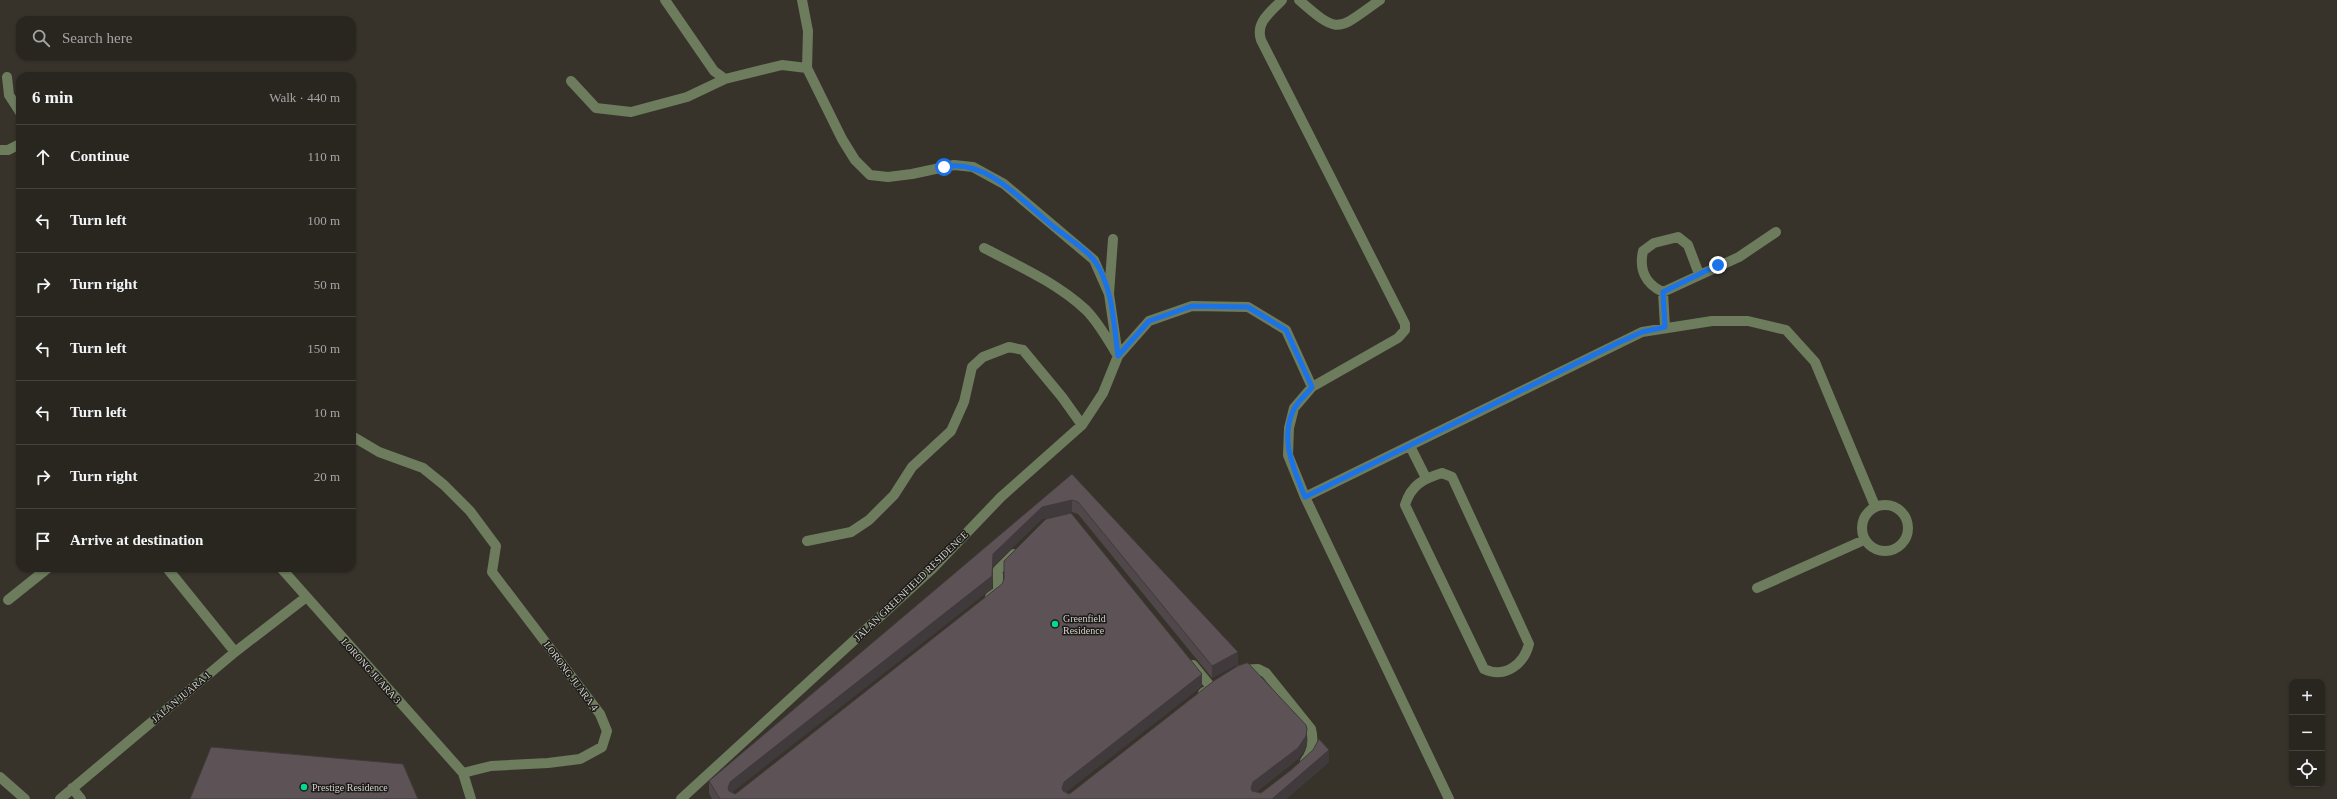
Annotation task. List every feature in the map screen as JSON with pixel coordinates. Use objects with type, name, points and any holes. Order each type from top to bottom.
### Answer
[{"type":"street","points":[[665,0],[714,71],[725,79]]},
{"type":"street","points":[[802,0],[808,31],[807,68],[842,139],[855,160],[870,175],[888,177],[912,174],[954,165],[973,167],[1004,184],[1094,260],[1109,294]]},
{"type":"street","points":[[1282,0],[1261,21],[1259,33],[1261,40],[1405,324],[1402,335],[1312,387],[1294,408],[1289,428],[1288,455],[1305,497],[1449,799]]},
{"type":"street","points":[[1299,0],[1324,22],[1338,27],[1347,23],[1380,0]]},
{"type":"street","points":[[570,81],[596,108],[631,112],[687,97],[725,79],[782,65],[807,68]]},
{"type":"street","points":[[7,77],[8,95],[16,106]]},
{"type":"street","points":[[0,150],[8,150],[16,146]]},
{"type":"street","points":[[1699,274],[1688,245],[1678,237],[1654,243],[1643,250],[1641,261],[1643,273],[1652,288],[1663,292],[1699,274],[1739,257],[1776,232]]},
{"type":"street","points":[[1113,239],[1109,294],[1118,356]]},
{"type":"street","points":[[984,248],[1044,279],[1086,310],[1105,333],[1118,356]]},
{"type":"street","points":[[1663,292],[1665,327]]},
{"type":"street","points":[[1118,356],[1149,321],[1192,306],[1248,307],[1286,330],[1312,387]]},
{"type":"street","points":[[1305,497],[1642,332],[1712,320],[1748,321],[1786,330],[1815,362],[1876,506]]},
{"type":"street","points":[[807,541],[851,532],[869,520],[894,495],[912,467],[951,432],[964,402],[972,367],[983,357],[1009,347],[1023,350],[1062,397],[1082,425]]},
{"type":"street","name":"JALAN GREENFIELD RESIDENCE","points":[[681,799],[916,584],[1001,497],[1082,425],[1103,393],[1118,356]]},
{"type":"street","name":"LORONG JUARA 4","points":[[356,438],[379,452],[423,468],[444,485],[470,511],[496,546],[492,572],[600,714],[607,731],[602,747],[580,759],[548,763],[491,766],[463,773]]},
{"type":"street","points":[[1410,446],[1426,478]]},
{"type":"street","points":[[1442,473],[1452,477],[1529,644],[1526,656],[1518,665],[1505,671],[1492,673],[1484,669],[1405,505],[1408,495],[1418,482],[1426,478],[1442,473]]},
{"type":"street","points":[[1889,504],[1901,510],[1908,522],[1908,535],[1900,546],[1888,552],[1874,549],[1864,540],[1861,527],[1865,514],[1876,506],[1889,504]]},
{"type":"street","points":[[1757,588],[1864,540]]},
{"type":"street","points":[[979,605],[998,591],[998,570],[1020,547]]},
{"type":"street","points":[[8,600],[43,572]]},
{"type":"street","points":[[170,572],[235,652]]},
{"type":"street","name":"LORONG JUARA 3","points":[[283,572],[463,773]]},
{"type":"street","name":"JALAN JUARA 1","points":[[60,799],[235,652],[305,598]]},
{"type":"street","points":[[1186,657],[1211,687]]},
{"type":"street","points":[[1232,674],[1247,668],[1258,669],[1266,673],[1311,729],[1313,739],[1312,750],[1306,761],[1295,768]]},
{"type":"street","points":[[1192,702],[1222,680]]},
{"type":"street","points":[[463,773],[471,799]]},
{"type":"street","points":[[0,777],[25,799]]},
{"type":"street","points":[[72,788],[81,799]]},
{"type":"building","name":"Greenfield Residence","points":[[1072,474],[1238,652],[1212,666],[1078,502],[1072,500],[1042,507],[993,554],[992,576],[730,782],[728,788],[729,791],[735,794],[738,792],[1002,584],[1004,579],[1004,561],[1046,519],[1071,513],[1202,674],[1064,782],[1062,788],[1063,791],[1069,794],[1072,792],[1215,680],[1236,667],[1246,663],[1248,663],[1306,725],[1307,729],[1306,736],[1298,748],[1253,782],[1251,788],[1252,791],[1261,793],[1291,770],[1313,750],[1319,739],[1329,750],[1272,799],[720,799],[709,781]]},
{"type":"building","name":"Prestige Residence","points":[[211,747],[403,764],[418,799],[190,799]]},
{"type":"place","name":"Greenfield Residence","points":[[1055,624]]},
{"type":"place","name":"Prestige Residence","points":[[304,787]]},
{"type":"route","points":[[944,167],[954,165],[973,167],[1004,184],[1094,260],[1109,294],[1118,356],[1149,321],[1192,306],[1248,307],[1286,330],[1312,387],[1294,408],[1289,428],[1288,455],[1305,497],[1618,343],[1642,332],[1665,327],[1663,292],[1718,265]]}]
